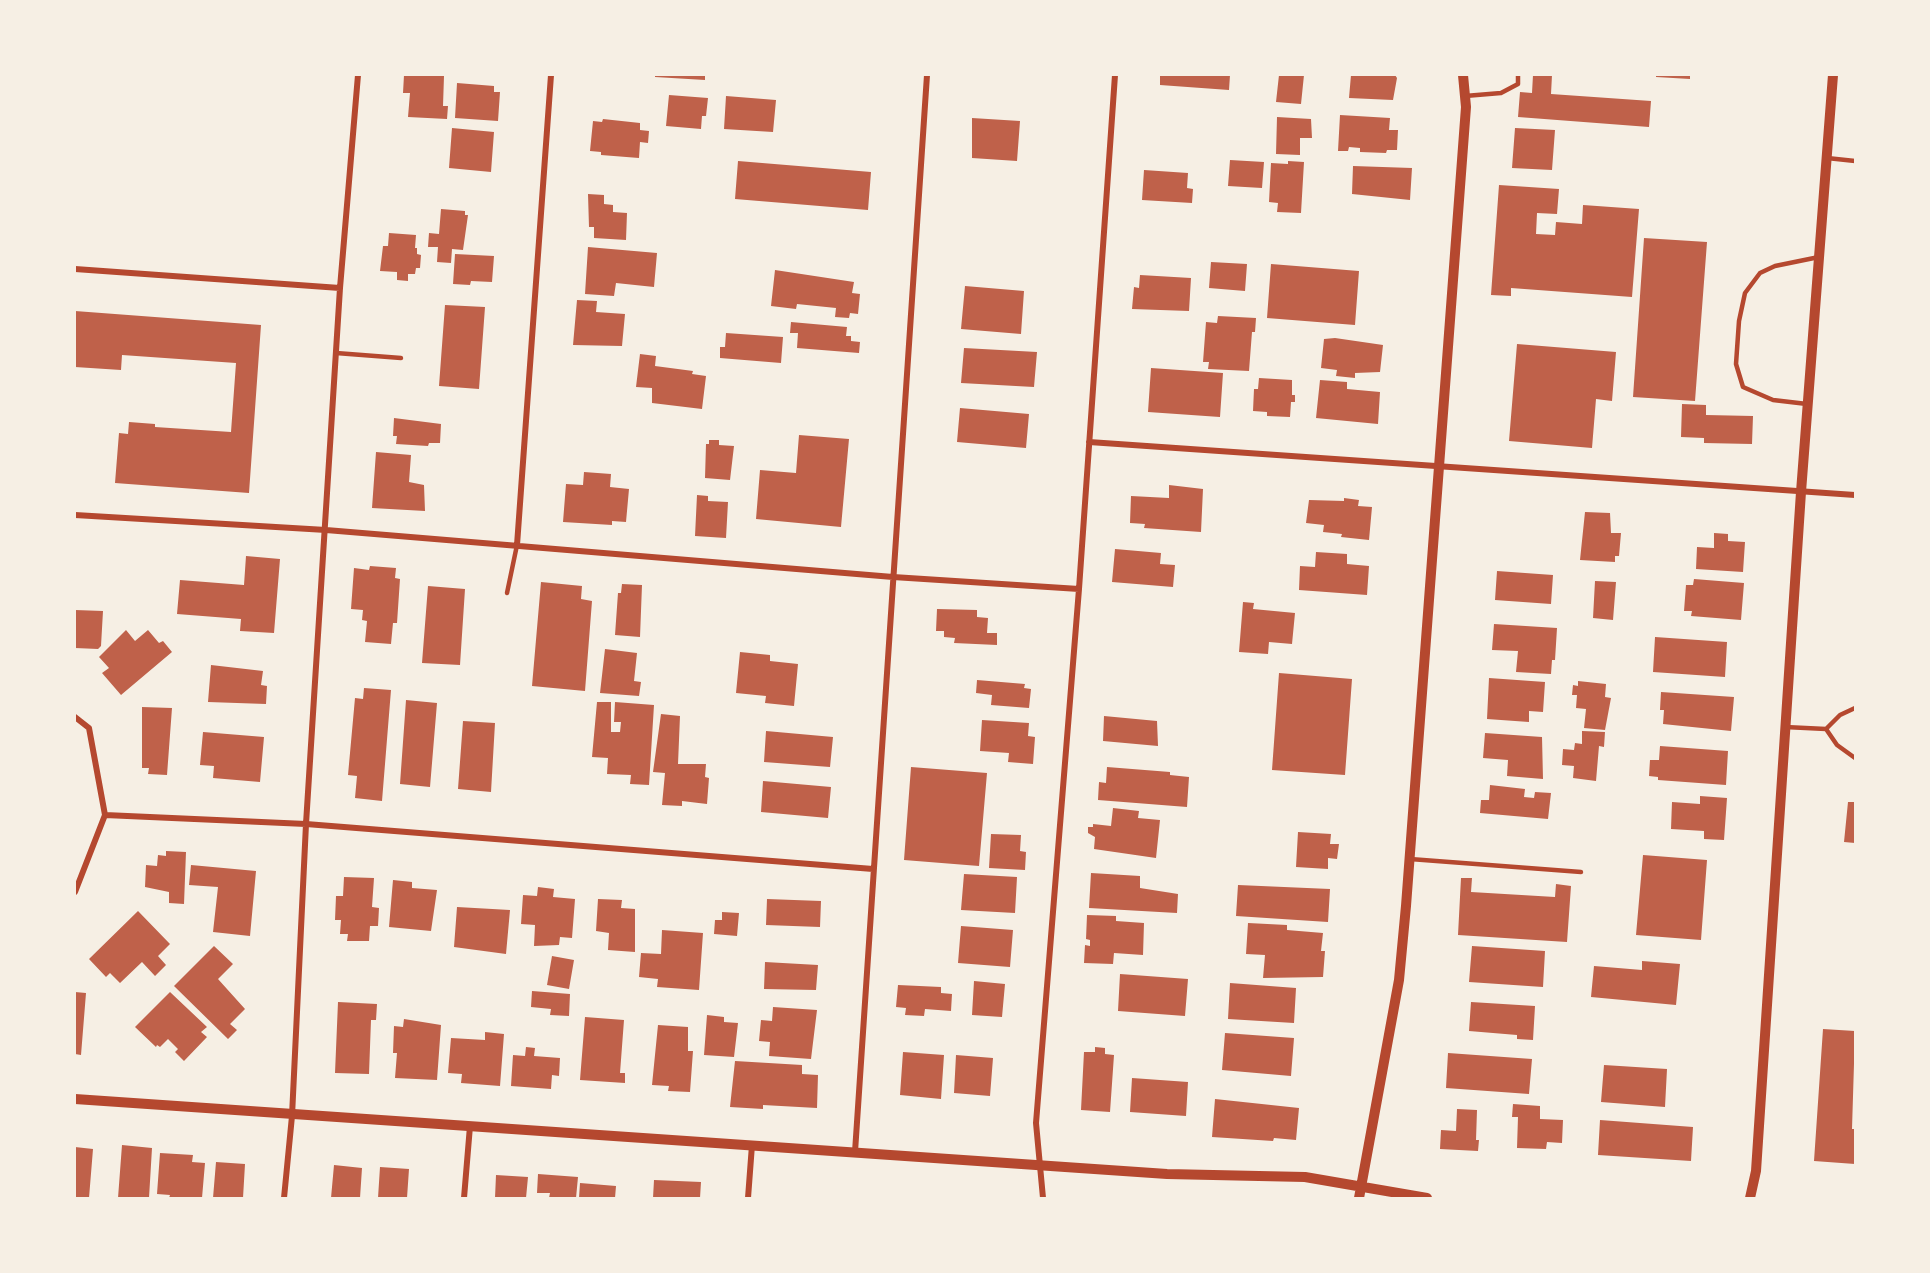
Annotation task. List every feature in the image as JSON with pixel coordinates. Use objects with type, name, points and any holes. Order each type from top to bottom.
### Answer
[{"type":"street","points":[[284,1198],[292,1116],[306,824],[340,288],[358,75]]},
{"type":"street","points":[[517,545],[551,75]]},
{"type":"street","points":[[855,1152],[927,75]]},
{"type":"street","points":[[1043,1198],[1035,1123],[1079,589],[1115,75]]},
{"type":"street","points":[[1360,1192],[1399,980],[1439,466],[1465,96],[1463,75]]},
{"type":"street","points":[[1750,1198],[1756,1171],[1807,404],[1833,75]]},
{"type":"street","points":[[75,269],[340,288]]},
{"type":"street","points":[[1089,442],[1855,495]]},
{"type":"street","points":[[75,515],[326,530],[893,577],[1079,589]]},
{"type":"street","points":[[75,717],[89,728],[105,815],[75,892]]},
{"type":"street","points":[[105,815],[306,824],[873,869]]},
{"type":"street","points":[[75,1099],[292,1116],[752,1144],[1167,1174],[1305,1177],[1360,1192],[1427,1198]]},
{"type":"street","points":[[464,1198],[470,1126]]},
{"type":"street","points":[[748,1198],[752,1144]]},
{"type":"lane","points":[[1465,96],[1501,93],[1518,84],[1518,75]]},
{"type":"lane","points":[[1827,158],[1855,161]]},
{"type":"lane","points":[[1807,404],[1773,399],[1743,387],[1736,364],[1738,321],[1745,293],[1760,273],[1775,266],[1819,257]]},
{"type":"lane","points":[[336,353],[401,358]]},
{"type":"lane","points":[[507,593],[517,545]]},
{"type":"lane","points":[[1785,727],[1826,729],[1840,715],[1855,708]]},
{"type":"lane","points":[[1826,729],[1837,745],[1855,758]]},
{"type":"lane","points":[[1410,859],[1581,872]]},
{"type":"building","points":[[404,75],[444,76],[443,106],[448,106],[447,119],[408,117],[410,93],[403,93]]},
{"type":"building","points":[[655,75],[705,75],[705,80],[655,77]]},
{"type":"building","points":[[1160,75],[1230,75],[1229,90],[1160,85]]},
{"type":"building","points":[[1279,75],[1304,75],[1301,104],[1276,102]]},
{"type":"building","points":[[1351,75],[1395,75],[1397,78],[1393,100],[1349,98]]},
{"type":"building","points":[[1533,75],[1552,75],[1551,94],[1651,101],[1649,127],[1518,117],[1520,92],[1532,93]]},
{"type":"building","points":[[1656,75],[1690,75],[1690,79],[1656,77]]},
{"type":"building","points":[[457,83],[494,86],[494,92],[500,92],[498,121],[455,118]]},
{"type":"building","points":[[669,95],[708,98],[706,116],[702,116],[701,129],[666,126]]},
{"type":"building","points":[[726,96],[776,100],[773,132],[724,129]]},
{"type":"building","points":[[1340,115],[1390,118],[1389,130],[1398,130],[1397,150],[1387,150],[1386,153],[1360,152],[1360,148],[1349,147],[1348,151],[1338,151]]},
{"type":"building","points":[[1277,117],[1311,119],[1312,138],[1300,138],[1300,155],[1276,154]]},
{"type":"building","points":[[972,118],[1020,121],[1017,161],[972,158]]},
{"type":"building","points":[[603,119],[640,123],[640,130],[649,131],[648,143],[640,142],[639,158],[601,155],[601,152],[590,151],[593,121],[602,122]]},
{"type":"building","points":[[452,128],[494,132],[491,172],[449,168]]},
{"type":"building","points":[[1515,128],[1555,130],[1552,170],[1512,168]]},
{"type":"building","points":[[1230,160],[1264,162],[1262,188],[1228,186]]},
{"type":"building","points":[[738,161],[871,172],[868,210],[735,199]]},
{"type":"building","points":[[1288,161],[1304,162],[1301,213],[1277,212],[1278,203],[1269,202],[1271,163],[1288,164]]},
{"type":"building","points":[[1353,166],[1412,168],[1410,200],[1352,194]]},
{"type":"building","points":[[1144,170],[1188,173],[1187,188],[1193,189],[1192,203],[1142,200]]},
{"type":"building","points":[[1499,185],[1559,189],[1557,214],[1537,213],[1536,234],[1555,235],[1556,222],[1582,224],[1583,205],[1639,209],[1632,297],[1511,288],[1511,296],[1491,295]]},
{"type":"building","points":[[588,194],[604,195],[604,204],[613,205],[613,212],[627,213],[626,240],[594,238],[594,227],[589,227]]},
{"type":"building","points":[[441,209],[465,211],[465,215],[468,215],[463,250],[452,249],[451,263],[437,262],[438,247],[428,247],[429,233],[439,234]]},
{"type":"building","points":[[389,233],[416,235],[415,248],[417,248],[417,254],[421,255],[420,268],[416,268],[415,274],[408,274],[408,281],[397,280],[397,272],[380,271],[383,246],[388,246]]},
{"type":"building","points":[[1644,238],[1707,242],[1695,401],[1633,397]]},
{"type":"building","points":[[588,247],[657,253],[654,287],[616,283],[614,296],[585,294]]},
{"type":"building","points":[[455,254],[494,256],[492,282],[471,281],[470,285],[453,284]]},
{"type":"building","points":[[1211,262],[1247,264],[1245,291],[1209,288]]},
{"type":"building","points":[[1271,264],[1359,271],[1355,325],[1267,318]]},
{"type":"building","points":[[775,270],[854,282],[852,293],[860,294],[858,314],[850,313],[849,318],[835,317],[836,308],[797,304],[796,309],[771,306]]},
{"type":"building","points":[[1140,275],[1191,278],[1189,311],[1132,309],[1134,287],[1139,288]]},
{"type":"building","points":[[965,286],[1024,291],[1021,334],[961,329]]},
{"type":"building","points":[[577,300],[597,301],[596,312],[625,314],[622,346],[573,345]]},
{"type":"building","points":[[445,305],[485,307],[479,389],[439,386]]},
{"type":"building","points":[[75,311],[261,325],[249,493],[115,483],[119,433],[128,434],[129,422],[155,424],[155,427],[231,432],[236,363],[122,355],[121,370],[75,367]]},
{"type":"building","points":[[1218,316],[1256,318],[1255,332],[1252,332],[1249,371],[1208,369],[1209,362],[1203,362],[1206,322],[1217,323]]},
{"type":"building","points":[[791,322],[847,327],[846,336],[851,336],[851,341],[860,342],[859,353],[797,348],[798,333],[790,333]]},
{"type":"building","points":[[726,333],[783,337],[781,363],[720,358],[720,347],[725,347]]},
{"type":"building","points":[[1335,338],[1383,345],[1380,372],[1355,373],[1355,378],[1336,376],[1337,370],[1321,368],[1324,339]]},
{"type":"building","points":[[1517,344],[1616,352],[1612,401],[1596,399],[1592,448],[1509,441]]},
{"type":"building","points":[[964,348],[1037,352],[1034,387],[961,383]]},
{"type":"building","points":[[640,354],[656,356],[655,366],[693,371],[692,374],[706,376],[702,409],[652,403],[652,388],[636,387]]},
{"type":"building","points":[[1151,368],[1223,373],[1220,417],[1148,412]]},
{"type":"building","points":[[1259,378],[1292,380],[1292,395],[1295,395],[1295,402],[1291,402],[1290,417],[1267,416],[1267,412],[1253,411],[1254,389],[1258,389]]},
{"type":"building","points":[[1320,380],[1347,382],[1347,389],[1380,392],[1378,424],[1316,418]]},
{"type":"building","points":[[1682,404],[1706,405],[1706,415],[1753,416],[1752,444],[1704,443],[1704,438],[1681,437]]},
{"type":"building","points":[[960,408],[1029,414],[1026,448],[957,442]]},
{"type":"building","points":[[394,418],[441,424],[440,443],[429,443],[428,446],[396,444],[397,436],[393,436]]},
{"type":"building","points":[[799,435],[849,439],[841,527],[756,519],[760,470],[796,473]]},
{"type":"building","points":[[709,440],[719,440],[719,445],[734,446],[730,480],[705,478],[706,444],[709,444]]},
{"type":"building","points":[[376,452],[411,455],[409,482],[424,485],[425,511],[372,508]]},
{"type":"building","points":[[584,472],[611,474],[610,487],[629,489],[626,522],[612,521],[612,525],[563,522],[566,484],[583,485]]},
{"type":"building","points":[[1169,485],[1203,489],[1201,532],[1144,528],[1145,524],[1130,523],[1131,496],[1169,498]]},
{"type":"building","points":[[697,495],[708,496],[708,501],[728,502],[726,538],[695,536]]},
{"type":"building","points":[[1344,498],[1359,500],[1358,506],[1372,507],[1369,540],[1341,537],[1342,534],[1323,532],[1324,525],[1306,523],[1309,500],[1344,501]]},
{"type":"building","points":[[1585,512],[1610,513],[1611,533],[1621,533],[1619,556],[1615,556],[1615,562],[1580,560]]},
{"type":"building","points":[[1714,533],[1728,534],[1728,541],[1745,542],[1743,572],[1696,569],[1697,547],[1714,548]]},
{"type":"building","points":[[1115,549],[1161,553],[1160,564],[1175,565],[1173,587],[1112,582]]},
{"type":"building","points":[[1316,552],[1347,554],[1347,564],[1369,566],[1367,595],[1299,590],[1300,566],[1315,567]]},
{"type":"building","points":[[246,556],[280,559],[274,633],[240,631],[241,619],[177,614],[180,580],[244,585]]},
{"type":"building","points":[[370,566],[396,568],[395,578],[400,579],[397,623],[393,623],[391,644],[365,642],[367,621],[362,620],[363,610],[351,609],[354,568],[369,570]]},
{"type":"building","points":[[1497,571],[1553,575],[1551,604],[1495,600]]},
{"type":"building","points":[[1694,579],[1744,583],[1741,620],[1691,616],[1692,611],[1684,611],[1686,585],[1693,585]]},
{"type":"building","points":[[1595,581],[1616,582],[1613,620],[1593,618]]},
{"type":"building","points":[[541,582],[582,586],[581,599],[592,601],[585,691],[532,686]]},
{"type":"building","points":[[622,584],[642,585],[640,637],[615,635],[618,593],[621,593]]},
{"type":"building","points":[[428,586],[465,589],[460,665],[422,663]]},
{"type":"building","points":[[1243,602],[1254,603],[1253,609],[1295,613],[1292,644],[1269,642],[1268,654],[1239,652]]},
{"type":"building","points":[[937,609],[977,610],[977,617],[988,618],[987,633],[997,633],[997,645],[954,643],[955,638],[944,637],[944,631],[936,631]]},
{"type":"building","points":[[75,610],[103,611],[101,646],[98,649],[75,648]]},
{"type":"building","points":[[1494,624],[1557,628],[1555,660],[1552,660],[1551,674],[1516,672],[1518,651],[1492,650]]},
{"type":"building","points":[[126,630],[135,641],[148,630],[159,643],[163,641],[172,652],[121,695],[102,673],[109,668],[99,657]]},
{"type":"building","points":[[1655,637],[1727,642],[1725,677],[1653,672]]},
{"type":"building","points":[[605,649],[637,653],[634,681],[641,682],[639,696],[600,693]]},
{"type":"building","points":[[740,652],[770,655],[770,661],[798,664],[794,706],[765,703],[766,696],[736,693]]},
{"type":"building","points":[[211,665],[263,671],[261,685],[267,686],[266,704],[208,702]]},
{"type":"building","points":[[1279,673],[1352,679],[1345,775],[1272,770]]},
{"type":"building","points":[[1489,678],[1545,682],[1543,712],[1529,711],[1529,722],[1487,719]]},
{"type":"building","points":[[977,680],[1025,684],[1024,688],[1031,689],[1029,708],[991,705],[992,695],[976,693]]},
{"type":"building","points":[[1578,681],[1606,684],[1605,697],[1611,698],[1605,730],[1584,728],[1586,709],[1576,708],[1577,695],[1572,695],[1573,685],[1578,686]]},
{"type":"building","points":[[364,688],[391,690],[382,801],[355,798],[357,776],[348,775],[355,698],[363,699]]},
{"type":"building","points":[[1661,692],[1734,697],[1731,731],[1663,724],[1664,710],[1660,710]]},
{"type":"building","points":[[406,700],[437,703],[430,787],[400,784]]},
{"type":"building","points":[[597,702],[611,702],[611,732],[620,732],[621,722],[614,722],[615,702],[654,705],[649,785],[630,784],[631,775],[607,774],[608,758],[592,757]]},
{"type":"building","points":[[142,707],[172,708],[167,775],[148,774],[149,768],[142,768]]},
{"type":"building","points":[[661,714],[680,716],[678,764],[706,764],[705,777],[709,778],[707,804],[682,801],[682,806],[662,805],[665,773],[653,772]]},
{"type":"building","points":[[1104,716],[1157,721],[1158,746],[1103,741]]},
{"type":"building","points":[[982,720],[1029,723],[1028,736],[1035,737],[1033,764],[1008,762],[1009,753],[980,751]]},
{"type":"building","points":[[463,721],[495,723],[491,792],[458,789]]},
{"type":"building","points":[[766,731],[833,737],[830,767],[764,762]]},
{"type":"building","points":[[1582,731],[1605,732],[1604,747],[1599,746],[1596,781],[1573,778],[1574,766],[1562,765],[1563,749],[1574,750],[1575,743],[1582,744]]},
{"type":"building","points":[[203,732],[264,737],[260,782],[213,778],[214,766],[200,765]]},
{"type":"building","points":[[1485,733],[1542,737],[1543,779],[1507,776],[1508,760],[1483,758]]},
{"type":"building","points":[[1660,746],[1728,751],[1726,785],[1658,780],[1658,777],[1649,776],[1650,760],[1659,760]]},
{"type":"building","points":[[911,767],[987,773],[979,866],[904,860]]},
{"type":"building","points":[[1107,767],[1170,772],[1170,775],[1189,777],[1187,807],[1098,800],[1099,782],[1106,783]]},
{"type":"building","points":[[763,781],[831,787],[828,818],[761,812]]},
{"type":"building","points":[[1490,785],[1525,789],[1524,797],[1534,798],[1535,792],[1551,793],[1548,819],[1480,813],[1481,800],[1489,800]]},
{"type":"building","points":[[1700,796],[1727,798],[1724,840],[1704,839],[1704,831],[1671,829],[1672,802],[1700,804]]},
{"type":"building","points":[[1848,802],[1855,802],[1855,843],[1844,842]]},
{"type":"building","points":[[1113,808],[1139,811],[1138,818],[1160,820],[1156,858],[1094,849],[1095,837],[1088,833],[1088,827],[1093,827],[1093,824],[1111,826]]},
{"type":"building","points":[[1298,832],[1331,834],[1330,844],[1339,844],[1337,859],[1328,858],[1328,869],[1296,867]]},
{"type":"building","points":[[991,834],[1021,835],[1020,851],[1026,852],[1025,870],[989,868]]},
{"type":"building","points":[[166,851],[186,852],[184,904],[169,903],[169,892],[145,887],[146,865],[157,866],[158,855],[166,856]]},
{"type":"building","points":[[1643,855],[1707,860],[1701,940],[1636,935]]},
{"type":"building","points":[[191,865],[256,871],[250,936],[213,932],[218,887],[189,885]]},
{"type":"building","points":[[1091,873],[1140,876],[1140,888],[1178,894],[1177,913],[1089,908]]},
{"type":"building","points":[[964,874],[1017,877],[1015,913],[961,910]]},
{"type":"building","points":[[344,877],[374,878],[372,907],[379,908],[378,926],[370,926],[369,941],[347,941],[348,934],[340,934],[341,920],[335,920],[336,896],[343,896]]},
{"type":"building","points":[[1461,878],[1472,878],[1471,892],[1555,897],[1556,884],[1571,886],[1567,942],[1458,935]]},
{"type":"building","points":[[393,880],[412,882],[412,888],[437,890],[431,931],[389,927]]},
{"type":"building","points":[[1238,885],[1330,889],[1328,922],[1236,916]]},
{"type":"building","points":[[538,887],[554,889],[553,897],[575,899],[572,938],[560,937],[559,945],[534,946],[535,925],[521,924],[523,895],[537,896]]},
{"type":"building","points":[[598,899],[622,900],[621,908],[635,909],[635,952],[608,950],[609,933],[596,931]]},
{"type":"building","points":[[767,899],[821,901],[820,927],[766,925]]},
{"type":"building","points":[[457,907],[510,910],[506,954],[454,947]]},
{"type":"building","points":[[138,911],[170,944],[158,956],[166,965],[155,976],[142,962],[120,983],[110,973],[106,977],[89,959]]},
{"type":"building","points":[[722,912],[739,913],[737,936],[714,934],[715,920],[722,920]]},
{"type":"building","points":[[1087,915],[1116,916],[1116,921],[1144,923],[1143,955],[1114,953],[1113,964],[1084,963],[1085,945],[1090,946],[1090,940],[1086,939]]},
{"type":"building","points":[[1248,923],[1287,925],[1287,930],[1323,933],[1321,951],[1325,951],[1323,977],[1263,978],[1265,955],[1246,954]]},
{"type":"building","points":[[961,926],[1013,930],[1010,967],[958,963]]},
{"type":"building","points":[[662,930],[703,933],[699,990],[657,987],[658,979],[639,977],[641,953],[661,954]]},
{"type":"building","points":[[214,946],[233,964],[218,979],[245,1009],[230,1024],[237,1030],[228,1039],[174,986]]},
{"type":"building","points":[[1472,946],[1545,951],[1543,987],[1469,982]]},
{"type":"building","points":[[552,956],[574,960],[569,989],[547,985]]},
{"type":"building","points":[[1642,961],[1680,964],[1676,1005],[1591,997],[1594,966],[1642,970]]},
{"type":"building","points":[[765,962],[818,965],[816,990],[764,989]]},
{"type":"building","points":[[1120,974],[1188,979],[1185,1016],[1118,1011]]},
{"type":"building","points":[[974,981],[1005,984],[1002,1017],[972,1015]]},
{"type":"building","points":[[1230,983],[1296,988],[1294,1023],[1228,1019]]},
{"type":"building","points":[[898,985],[941,987],[941,993],[952,994],[951,1011],[925,1009],[924,1016],[905,1015],[906,1008],[896,1007]]},
{"type":"building","points":[[532,991],[570,994],[569,1016],[550,1015],[551,1009],[531,1007]]},
{"type":"building","points":[[75,992],[86,993],[81,1055],[75,1054]]},
{"type":"building","points":[[170,992],[207,1027],[201,1032],[207,1037],[184,1061],[175,1052],[178,1049],[168,1039],[160,1047],[157,1045],[156,1047],[135,1027]]},
{"type":"building","points":[[338,1002],[377,1004],[376,1020],[371,1020],[369,1074],[335,1073]]},
{"type":"building","points":[[1471,1002],[1535,1006],[1533,1040],[1517,1039],[1517,1035],[1469,1031]]},
{"type":"building","points":[[773,1007],[817,1010],[811,1059],[769,1056],[770,1042],[759,1041],[761,1020],[772,1021]]},
{"type":"building","points":[[707,1015],[724,1017],[724,1022],[738,1023],[734,1057],[704,1055]]},
{"type":"building","points":[[585,1017],[624,1020],[620,1073],[625,1073],[625,1083],[580,1080]]},
{"type":"building","points":[[404,1019],[441,1025],[437,1080],[395,1078],[397,1053],[393,1053],[394,1026],[403,1027]]},
{"type":"building","points":[[658,1025],[688,1027],[688,1051],[693,1051],[690,1092],[668,1091],[669,1086],[652,1085]]},
{"type":"building","points":[[1823,1029],[1855,1031],[1852,1129],[1855,1129],[1855,1164],[1814,1161]]},
{"type":"building","points":[[485,1032],[504,1034],[500,1086],[461,1083],[462,1074],[448,1073],[451,1038],[485,1040]]},
{"type":"building","points":[[1225,1033],[1294,1038],[1291,1076],[1222,1070]]},
{"type":"building","points":[[526,1047],[535,1048],[534,1056],[560,1058],[559,1076],[552,1075],[551,1089],[511,1086],[513,1055],[525,1056]]},
{"type":"building","points":[[1095,1047],[1105,1048],[1105,1054],[1114,1055],[1110,1112],[1081,1110],[1084,1052],[1095,1052]]},
{"type":"building","points":[[903,1052],[944,1055],[941,1099],[900,1095]]},
{"type":"building","points":[[1448,1053],[1532,1059],[1529,1094],[1446,1088]]},
{"type":"building","points":[[956,1055],[993,1058],[990,1096],[954,1093]]},
{"type":"building","points":[[735,1061],[802,1065],[802,1074],[818,1075],[817,1108],[763,1105],[763,1109],[730,1107]]},
{"type":"building","points":[[1604,1065],[1667,1069],[1665,1107],[1601,1102]]},
{"type":"building","points":[[1132,1078],[1188,1082],[1186,1116],[1130,1112]]},
{"type":"building","points":[[1215,1099],[1299,1108],[1296,1140],[1274,1138],[1273,1141],[1212,1137]]},
{"type":"building","points":[[1513,1104],[1540,1106],[1540,1119],[1563,1120],[1562,1143],[1547,1142],[1546,1149],[1517,1148],[1518,1117],[1512,1117]]},
{"type":"building","points":[[1457,1109],[1477,1110],[1478,1151],[1440,1149],[1441,1130],[1456,1131]]},
{"type":"building","points":[[1600,1120],[1693,1127],[1691,1161],[1598,1155]]},
{"type":"building","points":[[122,1145],[152,1148],[149,1198],[118,1198]]},
{"type":"building","points":[[75,1147],[93,1149],[89,1198],[75,1198]]},
{"type":"building","points":[[160,1153],[193,1155],[192,1162],[205,1163],[202,1198],[169,1198],[170,1195],[157,1194]]},
{"type":"building","points":[[216,1162],[245,1164],[243,1198],[213,1198]]},
{"type":"building","points":[[334,1165],[362,1168],[360,1198],[331,1198]]},
{"type":"building","points":[[380,1167],[409,1169],[407,1198],[378,1198]]},
{"type":"building","points":[[538,1174],[578,1177],[576,1198],[549,1198],[550,1193],[537,1193]]},
{"type":"building","points":[[496,1175],[528,1177],[526,1198],[495,1198]]},
{"type":"building","points":[[654,1180],[701,1182],[700,1198],[653,1198]]},
{"type":"building","points":[[580,1183],[616,1186],[615,1198],[579,1198]]}]
